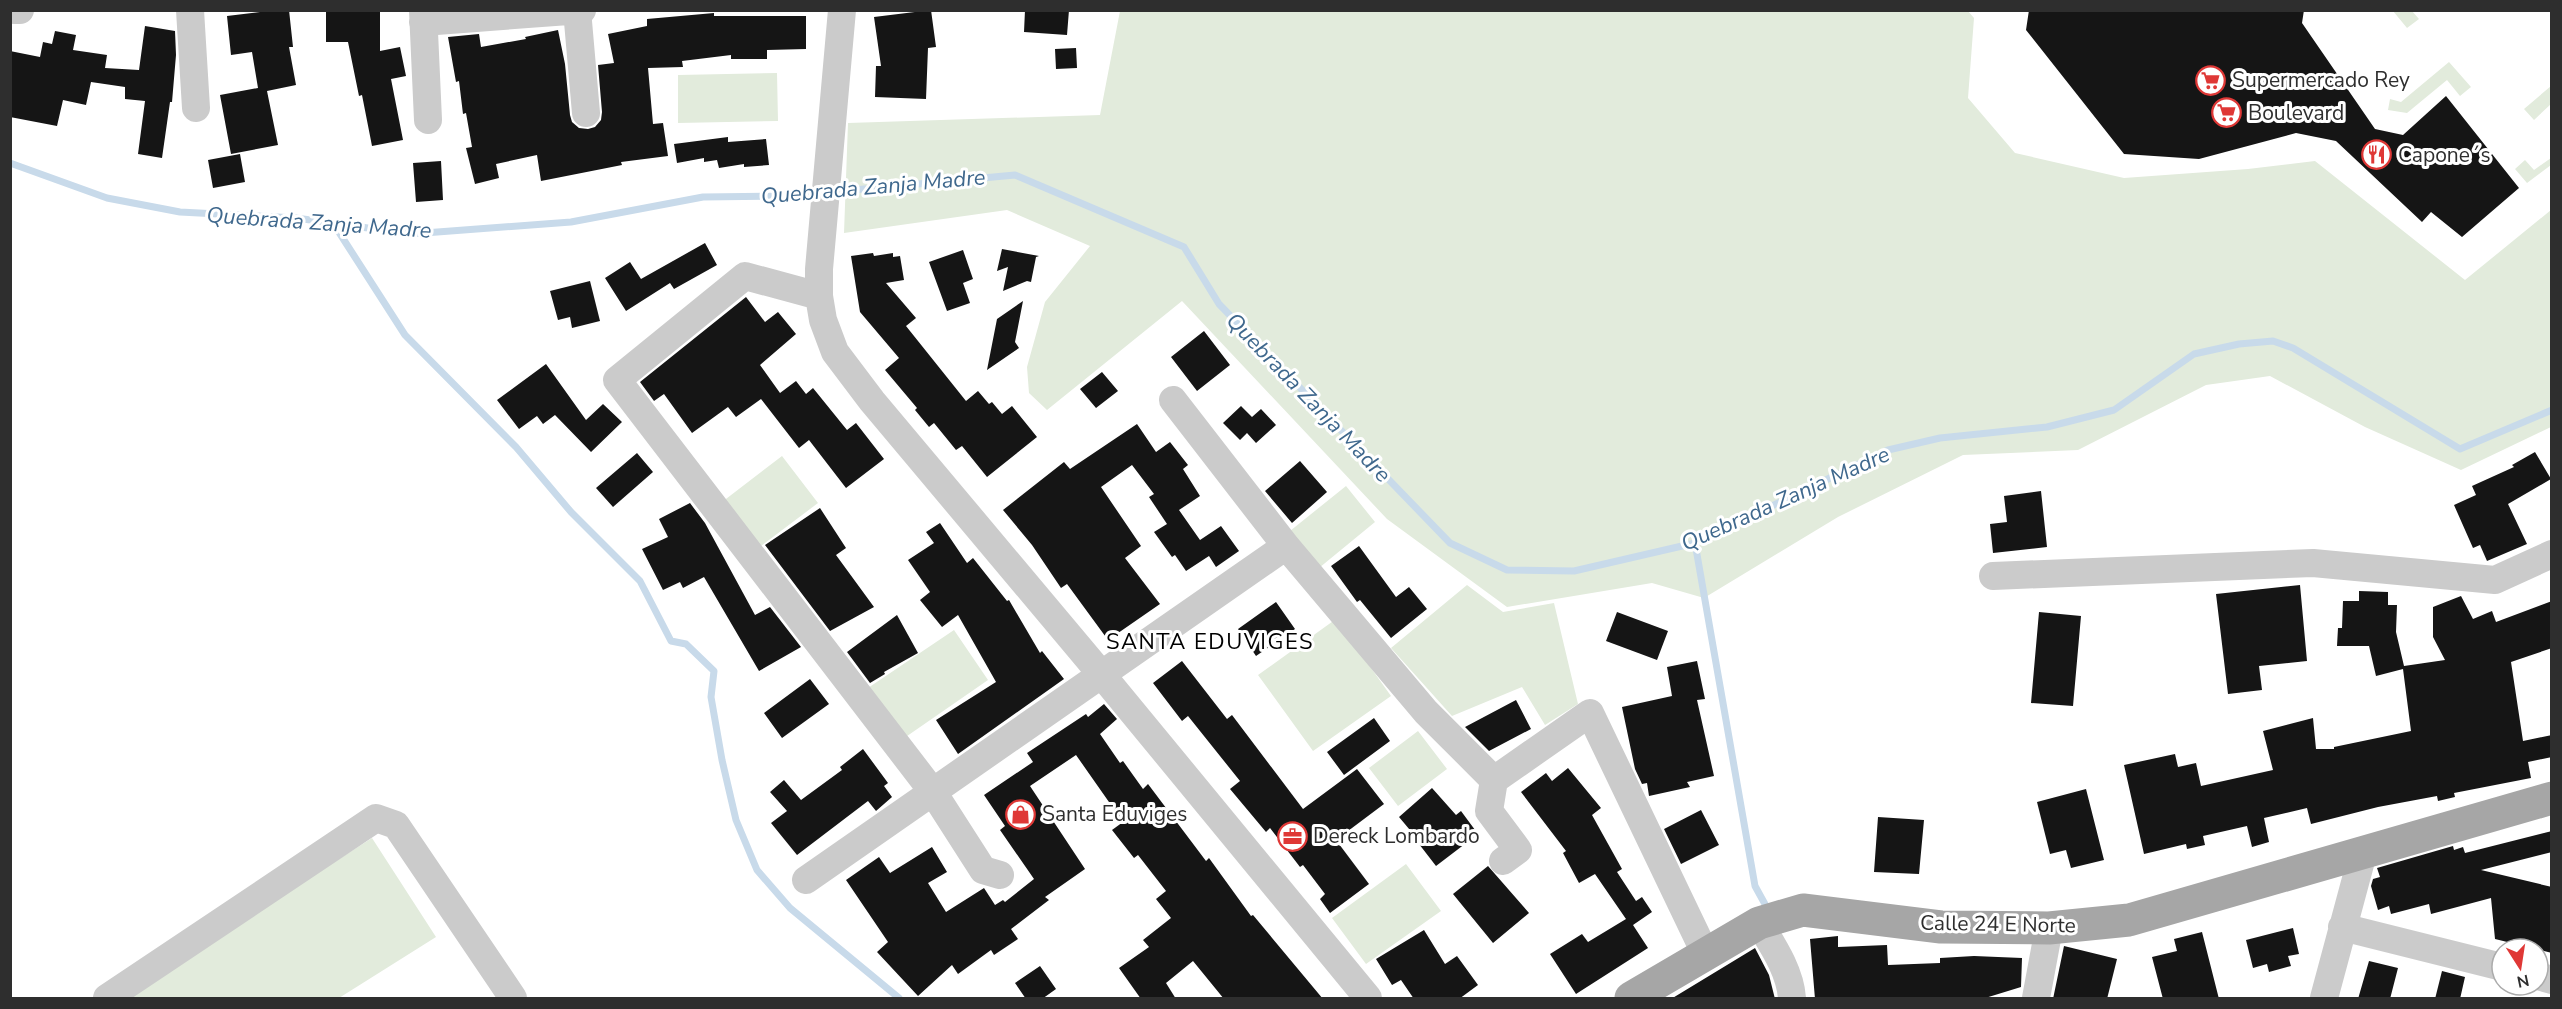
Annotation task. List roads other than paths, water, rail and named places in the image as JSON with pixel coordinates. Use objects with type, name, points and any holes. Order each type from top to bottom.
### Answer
[{"type":"main road","name":"Calle 24 E Norte","points":[[1631,999],[1762,921],[1803,910],[1941,927],[2049,928],[2129,920],[2552,798]]},
{"type":"street","points":[[14,10],[20,10]]},
{"type":"street","points":[[190,10],[196,108]]},
{"type":"street","points":[[842,10],[819,296],[823,320],[835,352],[872,401],[1102,675],[1368,999]]},
{"type":"street","points":[[428,120],[423,16],[579,11],[586,113]]},
{"type":"street","points":[[819,296],[744,276],[617,380],[933,792],[983,870],[1000,875]]},
{"type":"street","points":[[1173,400],[1286,546],[1426,712],[1494,780]]},
{"type":"street","points":[[806,880],[1286,546]]},
{"type":"street","points":[[1993,576],[2313,563],[2495,580],[2552,554]]},
{"type":"street","points":[[1503,861],[1518,850],[1489,811],[1494,780],[1590,713],[1705,953]]},
{"type":"street","points":[[106,999],[376,818],[396,825],[513,999]]},
{"type":"street","points":[[2324,999],[2363,853]]},
{"type":"street","points":[[1762,921],[1779,957],[1791,989],[1792,999]]},
{"type":"street","points":[[2342,927],[2490,964]]},
{"type":"street","points":[[2037,999],[2049,928]]},
{"type":"waterway","name":"Quebrada Zanja Madre","points":[[10,163],[107,198],[180,212],[296,218],[411,234],[571,222],[703,197],[820,193]]},
{"type":"waterway","name":"Quebrada Zanja Madre","points":[[832,192],[1015,175],[1184,247],[1219,304],[1450,543],[1507,570],[1574,571],[1695,543],[1888,450],[1940,438],[2047,427],[2114,410],[2194,354],[2239,344],[2273,341],[2293,348],[2460,449],[2552,410]]},
{"type":"waterway","points":[[333,223],[405,335],[516,447],[571,512],[640,581],[671,641],[686,644],[714,671],[711,697],[722,760],[736,820],[757,870],[790,908],[899,998]]},
{"type":"waterway","points":[[1695,543],[1755,886],[1766,906]]},
{"type":"place","name":"Supermercado Rey","points":[[2211,80]]},
{"type":"place","name":"Boulevard","points":[[2227,113]]},
{"type":"place","name":"Capone´s","points":[[2377,155]]},
{"type":"place","name":"Santa Eduviges","points":[[1021,814]]},
{"type":"place","name":"Dereck Lombardo","points":[[1292,836]]},
{"type":"district","name":"SANTA EDUVIGES","points":[[1210,641]]}]
